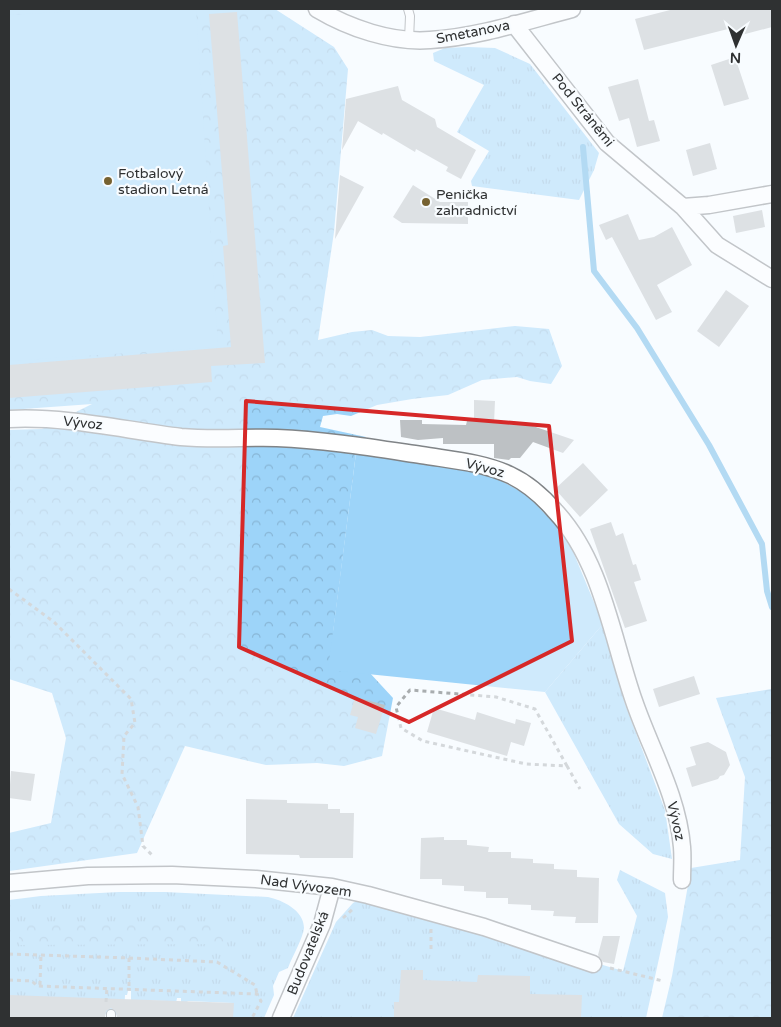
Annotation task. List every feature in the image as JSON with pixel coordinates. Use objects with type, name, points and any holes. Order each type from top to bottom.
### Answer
[{"type":"street","name":"Smetanova","points":[[317,9],[335,19],[374,33],[410,40],[428,41],[454,38],[572,9]]},
{"type":"street","name":"Pod Stráněmi","points":[[514,24],[607,144],[682,207],[717,245],[772,280]]},
{"type":"street","points":[[682,207],[709,205],[772,194]]},
{"type":"street","name":"Vývoz","points":[[9,419],[36,418],[92,423],[183,437],[278,438],[378,448],[479,464],[512,476],[532,489],[555,511],[570,529],[584,551],[607,610],[634,700],[674,806],[682,846],[682,880]]},
{"type":"street","name":"Nad Vývozem","points":[[9,883],[88,876],[172,875],[256,878],[332,888],[368,895],[484,927],[593,964]]},
{"type":"street","name":"Budovatelská","points":[[281,1018],[322,924],[332,888]]},
{"type":"lane","points":[[408,9],[410,16],[410,40]]},
{"type":"path","points":[[9,589],[54,622],[131,699],[135,723],[124,736],[122,774],[138,806],[143,846],[172,875]]},
{"type":"path","points":[[567,766],[526,764],[423,741],[402,728],[396,707],[410,690],[496,697],[535,709],[580,788]]},
{"type":"path","points":[[341,920],[352,909],[360,907]]},
{"type":"path","points":[[430,922],[431,950]]},
{"type":"path","points":[[9,954],[217,962],[255,985],[261,1001],[252,1018]]},
{"type":"path","points":[[40,986],[41,955]]},
{"type":"path","points":[[129,958],[129,989]]},
{"type":"path","points":[[593,964],[663,981]]},
{"type":"path","points":[[9,980],[32,981],[36,986],[257,994]]},
{"type":"highlighted area","points":[[246,401],[549,426],[572,641],[409,722],[239,647]]},
{"type":"green space","points":[[9,9],[275,9],[334,47],[348,69],[334,232],[318,340],[352,332],[372,330],[388,336],[420,337],[515,326],[549,329],[562,366],[551,384],[517,377],[482,380],[448,395],[377,405],[351,416],[337,414],[323,416],[320,427],[366,437],[356,453],[333,633],[393,698],[382,756],[344,766],[317,763],[266,765],[185,746],[137,853],[9,871],[9,833],[51,823],[66,738],[52,693],[9,679],[9,430],[42,429],[92,404],[9,410]]},
{"type":"green space","name":"Fotbalový stadion Letná","points":[[109,9],[196,9],[218,347],[9,361],[9,15]]},
{"type":"green space","points":[[445,48],[495,48],[530,64],[599,153],[594,170],[579,200],[472,186],[471,181],[489,151],[457,132],[484,85],[434,61],[433,53]]},
{"type":"green space","points":[[356,453],[485,472],[527,495],[567,537],[603,624],[545,692],[328,670]]},
{"type":"green space","points":[[603,624],[625,704],[665,810],[672,859],[653,854],[619,824],[545,692]]},
{"type":"green space","points":[[772,689],[772,1018],[662,1018],[672,976],[691,868],[740,860],[745,777],[716,698]]},
{"type":"green space","points":[[620,870],[665,893],[668,917],[646,1018],[293,1018],[336,922],[353,903],[368,895],[623,971],[637,916],[617,880]]},
{"type":"green space","points":[[165,892],[268,897],[286,903],[296,911],[303,922],[303,932],[288,968],[279,972],[273,986],[274,995],[264,1018],[233,1018],[233,1003],[188,1001],[181,1007],[181,998],[177,998],[176,1003],[131,1000],[131,991],[128,991],[127,995],[125,995],[124,1015],[98,1014],[98,1018],[9,1018],[9,900],[41,896]]},
{"type":"green space","points":[[224,923],[224,944],[19,945],[19,924]]},
{"type":"building","points":[[674,9],[772,9],[772,27],[734,37],[732,28],[644,50],[635,19]]},
{"type":"building","points":[[237,12],[265,363],[211,366],[212,382],[9,398],[9,365],[231,347],[223,246],[228,245],[209,14]]},
{"type":"building","points":[[735,57],[749,99],[724,106],[711,65]]},
{"type":"building","points":[[638,79],[649,121],[654,120],[660,141],[637,147],[629,118],[619,121],[608,87]]},
{"type":"building","points":[[398,86],[402,100],[435,119],[437,127],[476,150],[461,179],[446,171],[448,167],[416,149],[415,152],[358,121],[342,150],[346,99]]},
{"type":"building","points":[[710,143],[717,169],[693,176],[686,150]]},
{"type":"building","points":[[340,175],[364,187],[335,239]]},
{"type":"building","points":[[413,185],[440,202],[468,202],[468,224],[402,223],[393,217]]},
{"type":"building","points":[[762,210],[765,227],[736,233],[733,216]]},
{"type":"building","points":[[628,214],[639,240],[654,237],[672,227],[692,265],[657,285],[672,312],[656,320],[612,237],[606,240],[599,225]]},
{"type":"building","points":[[726,290],[749,306],[719,347],[697,331]]},
{"type":"building","points":[[474,400],[495,401],[494,423],[527,424],[574,440],[563,453],[533,442],[520,458],[511,458],[509,460],[494,458],[494,444],[443,444],[443,438],[418,440],[401,437],[400,420],[422,420],[422,424],[466,425],[467,421],[474,421]]},
{"type":"building","points":[[583,463],[608,490],[580,517],[555,489]]},
{"type":"building","points":[[611,522],[616,536],[623,533],[633,565],[636,564],[641,580],[634,582],[647,621],[625,628],[590,529]]},
{"type":"building","points":[[694,676],[700,694],[659,707],[653,689]]},
{"type":"building","points":[[355,697],[385,705],[376,734],[355,728],[358,717],[350,715]]},
{"type":"building","points":[[434,708],[475,720],[477,712],[515,724],[516,719],[531,723],[524,746],[511,742],[507,756],[427,732]]},
{"type":"building","points":[[708,742],[726,752],[730,765],[724,775],[718,779],[692,787],[686,768],[696,765],[690,747]]},
{"type":"building","points":[[11,771],[35,774],[31,801],[9,798]]},
{"type":"building","points":[[246,799],[328,804],[328,809],[340,809],[340,813],[354,813],[353,858],[300,858],[299,855],[246,854]]},
{"type":"building","points":[[444,837],[444,840],[467,840],[467,845],[489,847],[488,852],[511,852],[511,858],[533,859],[533,863],[554,864],[554,869],[577,870],[577,877],[599,878],[598,923],[575,923],[576,917],[553,916],[554,911],[531,910],[531,905],[508,904],[508,898],[486,898],[486,892],[464,891],[464,886],[442,885],[442,879],[420,879],[421,838]]},
{"type":"building","points":[[603,936],[620,936],[614,964],[603,962],[598,955]]},
{"type":"building","points":[[401,970],[423,970],[423,980],[477,982],[478,975],[530,976],[530,994],[582,995],[581,1018],[394,1018],[394,1002],[399,1002]]},
{"type":"building","points":[[9,995],[234,1003],[233,1018],[117,1018],[116,1012],[111,1008],[106,1011],[105,1018],[9,1018]]},
{"type":"waterway","points":[[583,147],[594,271],[637,328],[709,445],[762,544],[767,591],[772,607]]},
{"type":"place","name":"Fotbalový stadion Letná","points":[[108,181]]},
{"type":"place","name":"Penička zahradnictví","points":[[426,202]]}]
